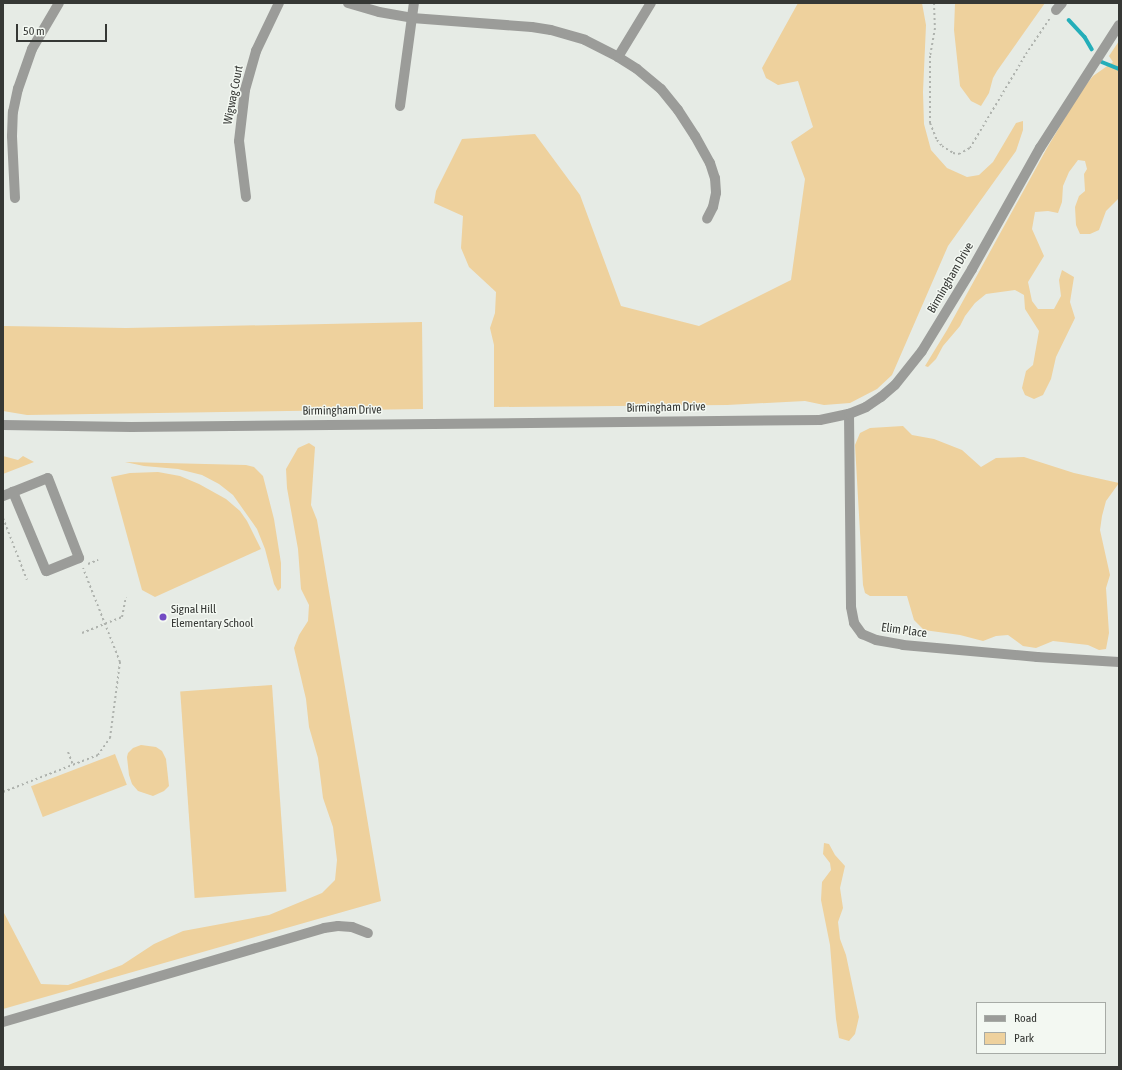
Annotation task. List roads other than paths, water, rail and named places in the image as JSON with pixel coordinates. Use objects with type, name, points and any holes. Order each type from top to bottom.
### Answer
[{"type":"street","points":[[15,198],[12,136],[13,112],[18,89],[32,49],[59,3]]},
{"type":"street","name":"Wigwag Court","points":[[246,196],[239,141],[245,90],[256,52],[279,3]]},
{"type":"street","points":[[348,3],[379,12],[412,18],[532,27],[551,30],[584,40],[618,57],[637,69],[661,90],[678,110],[710,163],[715,178],[716,193],[713,207],[707,218]]},
{"type":"street","points":[[400,106],[414,3]]},
{"type":"street","points":[[618,57],[651,3]]},
{"type":"street","name":"Birmingham Drive","points":[[3,425],[131,427],[820,420],[849,414],[866,407],[886,394],[900,380],[922,351],[972,269],[1040,148],[1119,25]]},
{"type":"street","name":"Elim Place","points":[[849,414],[851,607],[854,623],[862,634],[876,640],[903,645],[1037,657],[1119,662]]},
{"type":"street","points":[[3,496],[13,492],[48,478],[79,558],[46,571],[13,492]]},
{"type":"street","points":[[3,1022],[324,928],[338,926],[352,927],[368,933]]},
{"type":"waterway","points":[[1069,20],[1085,37],[1092,49]]},
{"type":"waterway","points":[[1102,62],[1119,69]]},
{"type":"place","name":"Signal Hill Elementary School","points":[[163,617]]}]
